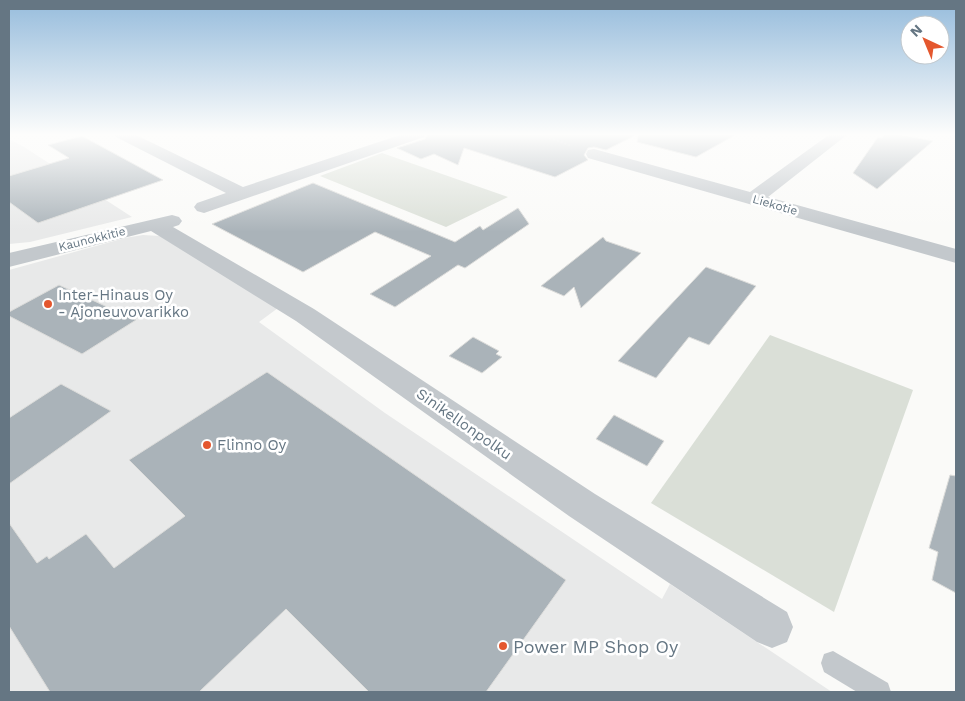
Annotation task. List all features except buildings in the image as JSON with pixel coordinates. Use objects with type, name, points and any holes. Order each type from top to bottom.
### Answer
[{"type":"street","points":[[187,167],[242,194]]},
{"type":"street","points":[[204,206],[322,167]]},
{"type":"street","name":"Liekotie","points":[[639,167],[956,256]]},
{"type":"street","points":[[753,199],[796,167]]},
{"type":"street","name":"Kaunokkitie","points":[[9,260],[177,220]]},
{"type":"street","name":"Sinikellonpolku","points":[[154,224],[305,315],[582,505],[772,627]]},
{"type":"lane","points":[[834,663],[879,692]]},
{"type":"shaded area","points":[[9,167],[54,167],[132,217],[30,242],[9,244]]},
{"type":"shaded area","points":[[345,167],[421,167],[508,197],[446,227],[320,176]]},
{"type":"shaded area","points":[[143,235],[160,236],[278,308],[259,322],[385,413],[662,599],[670,584],[832,692],[9,692],[9,270],[125,238]]},
{"type":"shaded area","points":[[770,335],[913,390],[834,612],[651,503]]},
{"type":"place","name":"Inter-Hinaus Oy - Ajoneuvovarikko","points":[[48,304]]},
{"type":"place","name":"Flinno Oy","points":[[207,445]]},
{"type":"place","name":"Power MP Shop Oy","points":[[503,646]]}]
